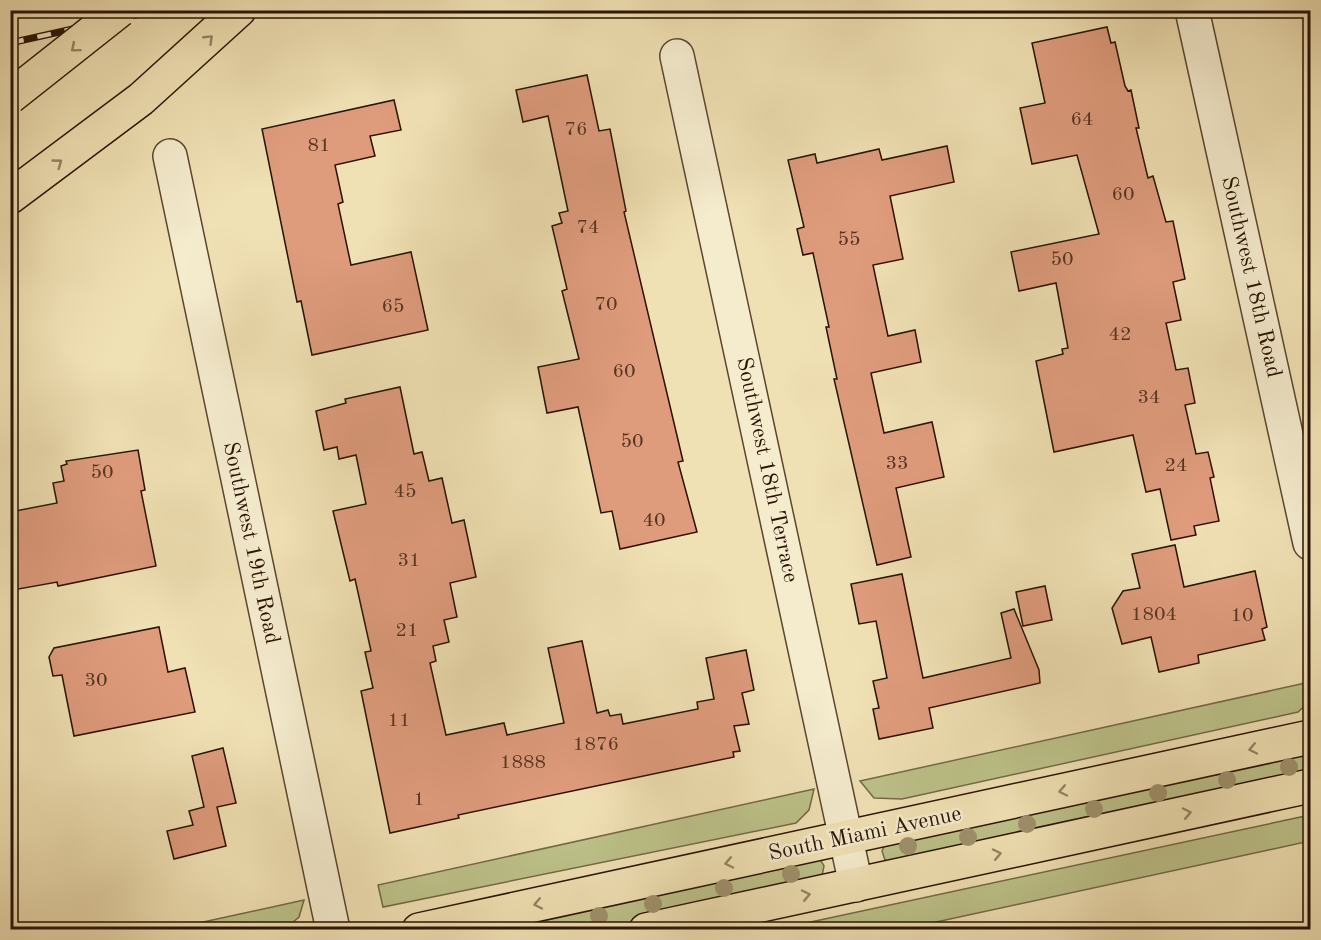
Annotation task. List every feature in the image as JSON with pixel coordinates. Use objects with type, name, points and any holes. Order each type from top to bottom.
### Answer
[{"type":"main road","points":[[10,97],[120,10]]},
{"type":"main road","points":[[10,197],[141,99],[239,10]]},
{"type":"main road","name":"South Miami Avenue","points":[[419,930],[1311,737]]},
{"type":"main road","points":[[646,930],[1311,786]]},
{"type":"street","name":"Southwest 18th Road","points":[[1192,10],[1311,543]]},
{"type":"street","name":"Southwest 18th Terrace","points":[[677,56],[856,885]]},
{"type":"street","name":"Southwest 19th Road","points":[[170,156],[333,930]]},
{"type":"green space","points":[[1310,682],[1310,701],[1298,712],[902,799],[874,798],[860,781]]},
{"type":"green space","points":[[1310,747],[1310,775],[896,865],[885,860],[882,851],[886,842]]},
{"type":"green space","points":[[814,789],[809,810],[796,823],[383,907],[378,885]]},
{"type":"green space","points":[[1310,815],[1310,841],[904,929],[778,929]]},
{"type":"green space","points":[[820,859],[824,866],[822,876],[814,883],[599,929],[468,930]]},
{"type":"green space","points":[[304,900],[299,917],[285,929],[171,929]]},
{"type":"building","points":[[1107,27],[1111,43],[1115,42],[1125,86],[1128,91],[1131,90],[1139,128],[1136,128],[1148,178],[1153,176],[1166,222],[1173,221],[1185,279],[1173,282],[1181,320],[1166,323],[1176,370],[1188,368],[1195,403],[1185,405],[1196,454],[1208,452],[1214,477],[1210,478],[1219,521],[1194,526],[1196,535],[1171,540],[1160,489],[1146,492],[1133,435],[1054,452],[1036,361],[1063,354],[1062,349],[1068,348],[1056,283],[1019,291],[1011,252],[1099,234],[1077,155],[1032,164],[1020,108],[1045,103],[1032,43]]},
{"type":"building","points":[[587,75],[599,131],[610,129],[626,211],[624,212],[683,461],[678,462],[697,532],[620,549],[612,511],[601,513],[578,407],[547,413],[538,367],[579,359],[562,291],[567,289],[552,226],[562,223],[559,213],[568,211],[548,116],[523,122],[516,90]]},
{"type":"building","points":[[394,100],[401,130],[370,136],[375,156],[335,165],[343,202],[338,204],[351,265],[411,252],[428,330],[312,355],[301,301],[297,302],[262,129]]},
{"type":"building","points":[[947,146],[954,182],[890,196],[903,259],[873,265],[888,336],[915,330],[921,362],[871,373],[884,433],[932,422],[944,477],[896,488],[911,557],[877,565],[834,379],[837,379],[826,327],[829,327],[813,253],[803,255],[797,229],[804,227],[788,160],[815,154],[817,163],[879,149],[882,160]]},
{"type":"building","points":[[400,387],[414,454],[422,452],[429,481],[442,478],[452,523],[464,520],[476,577],[450,583],[457,617],[444,620],[449,642],[433,646],[436,661],[430,663],[446,735],[504,723],[507,735],[564,723],[548,648],[582,641],[597,713],[608,710],[610,716],[621,714],[623,724],[698,709],[697,702],[714,699],[706,658],[746,650],[754,690],[742,693],[749,724],[734,726],[740,751],[733,752],[734,757],[458,815],[459,818],[390,833],[361,691],[373,688],[365,652],[371,651],[355,579],[350,581],[333,511],[366,504],[356,455],[339,459],[337,447],[324,450],[316,411],[346,403],[345,399]]},
{"type":"building","points":[[138,450],[145,490],[141,491],[156,566],[58,586],[57,582],[13,590],[10,578],[10,512],[57,503],[53,483],[64,481],[61,466],[67,464],[66,461]]},
{"type":"building","points":[[1175,545],[1184,587],[1255,571],[1267,627],[1262,629],[1265,640],[1198,655],[1199,663],[1159,672],[1151,637],[1122,644],[1112,608],[1123,591],[1140,588],[1132,554]]},
{"type":"building","points":[[902,574],[923,678],[1011,658],[1001,613],[1014,609],[1039,670],[1040,683],[929,708],[933,728],[879,739],[873,709],[879,708],[873,681],[887,678],[876,621],[859,624],[851,584]]},
{"type":"building","points":[[1045,586],[1052,620],[1023,626],[1016,592]]},
{"type":"building","points":[[159,627],[168,672],[185,668],[195,712],[74,736],[62,675],[53,676],[49,657],[54,648]]},
{"type":"building","points":[[223,748],[236,803],[217,807],[226,846],[174,859],[167,831],[193,825],[189,811],[204,807],[192,756]]},
{"type":"railway","points":[[10,43],[158,10]]}]
